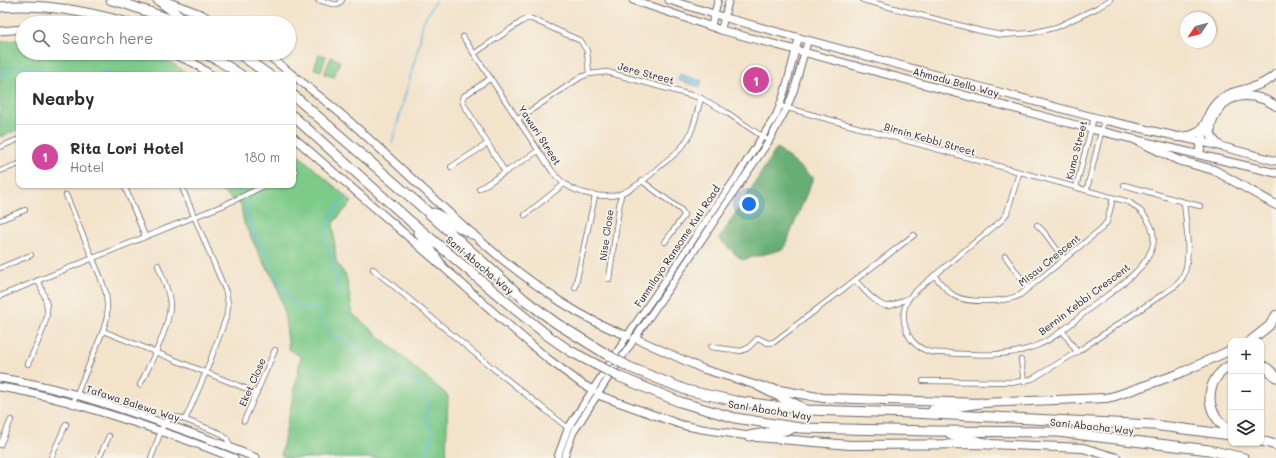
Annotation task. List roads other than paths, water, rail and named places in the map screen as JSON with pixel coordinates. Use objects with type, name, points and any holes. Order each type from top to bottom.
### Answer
[{"type":"highway","points":[[111,0],[161,16]]},
{"type":"highway","points":[[158,0],[178,16]]},
{"type":"highway","points":[[0,7],[37,7],[75,11],[97,16]]},
{"type":"highway","points":[[218,60],[236,72]]},
{"type":"highway","points":[[248,60],[265,72]]},
{"type":"highway","points":[[1199,154],[1210,112],[1214,104],[1219,99],[1232,93],[1260,85],[1276,74]]},
{"type":"highway","points":[[1220,146],[1211,135],[1213,121],[1222,106],[1229,100],[1238,97],[1262,98],[1276,106]]},
{"type":"highway","name":"Sani Abacha Way","points":[[296,98],[421,206],[525,300],[562,327],[629,367],[686,390],[735,401],[808,410],[912,413],[1153,424],[1228,435]]},
{"type":"highway","name":"Sani Abacha Way","points":[[296,119],[410,221],[547,335],[570,351],[620,377],[686,404],[735,418],[800,428],[1058,432],[1209,450],[1244,458]]},
{"type":"highway","points":[[1177,137],[1195,135],[1207,122]]},
{"type":"highway","points":[[1136,140],[1178,160],[1214,170],[1276,205]]},
{"type":"highway","points":[[421,206],[472,234]]},
{"type":"highway","points":[[410,221],[441,265]]},
{"type":"highway","points":[[1254,338],[1269,326],[1276,315]]},
{"type":"highway","points":[[759,386],[823,398],[981,403],[1106,398],[1178,374],[1228,351]]},
{"type":"highway","points":[[1264,366],[1268,368],[1276,377]]},
{"type":"highway","points":[[1228,367],[1218,375],[1211,389],[1210,405],[1212,412],[1219,423],[1228,429]]},
{"type":"highway","points":[[759,386],[808,410]]},
{"type":"highway","points":[[912,413],[981,403]]},
{"type":"highway","points":[[749,436],[800,428]]},
{"type":"highway","points":[[932,431],[990,444]]},
{"type":"highway","points":[[749,436],[850,445],[990,444],[1083,448],[1117,458]]},
{"type":"main road","points":[[163,0],[204,16]]},
{"type":"main road","name":"Ahmadu Bello Way","points":[[633,0],[721,30],[795,50],[1136,140],[1274,172]]},
{"type":"main road","name":"Ahmadu Bello Way","points":[[669,0],[724,18],[1104,120],[1220,146],[1276,161]]},
{"type":"main road","points":[[0,30],[16,29]]},
{"type":"main road","points":[[187,60],[207,72]]},
{"type":"main road","name":"Sani Abacha Way","points":[[274,60],[289,72]]},
{"type":"main road","name":"Sani Abacha Way","points":[[296,77],[355,126],[472,234],[524,276],[560,301],[596,323],[632,337],[703,369],[759,386]]},
{"type":"main road","points":[[296,140],[548,359],[582,384],[596,393],[682,425],[749,436]]},
{"type":"main road","name":"Tafawa Balewa Way","points":[[0,378],[48,387],[76,395],[164,423],[252,457]]},
{"type":"main road","name":"Tafawa Balewa Way","points":[[0,387],[73,403],[162,431],[234,458]]},
{"type":"street","points":[[318,0],[337,5],[342,0]]},
{"type":"street","points":[[711,26],[718,0]]},
{"type":"street","points":[[721,30],[729,0]]},
{"type":"street","points":[[862,0],[981,31],[1002,35],[1032,33],[1058,27],[1110,0]]},
{"type":"street","points":[[474,53],[526,19],[532,19],[582,41],[587,50],[589,74]]},
{"type":"street","name":"Yawuri Street","points":[[464,37],[552,171],[564,184],[579,191],[596,196],[613,196],[621,194],[642,181],[683,146],[692,130],[701,98]]},
{"type":"street","name":"Funmilayo Ransome Kuti Road","points":[[564,458],[573,433],[596,393],[763,137],[781,105],[799,38]]},
{"type":"street","name":"Funmilayo Ransome Kuti Road","points":[[632,337],[769,140],[787,108],[808,40]]},
{"type":"street","name":"Jere Street","points":[[518,119],[581,77],[589,74],[607,72],[701,98],[726,112],[769,140]]},
{"type":"street","points":[[491,78],[464,96],[462,99],[487,144],[505,172]]},
{"type":"street","name":"Birnin Kebbi Street","points":[[781,105],[787,108],[1019,173],[1076,187]]},
{"type":"street","name":"Kumo Street","points":[[1076,187],[1094,117]]},
{"type":"street","points":[[1087,190],[1104,120]]},
{"type":"street","points":[[0,147],[16,140]]},
{"type":"street","points":[[451,167],[487,144]]},
{"type":"street","points":[[479,190],[538,151]]},
{"type":"street","points":[[0,171],[16,165]]},
{"type":"street","name":"Bernin Kebbi Crescent","points":[[1019,173],[1007,213],[1002,220],[918,288],[906,305],[903,314],[904,325],[908,335],[914,343],[924,350],[933,352],[1008,354],[1035,347],[1062,330],[1136,272],[1150,254],[1154,243],[1153,230],[1147,217],[1129,202],[1076,187]]},
{"type":"street","points":[[642,181],[681,210],[684,214],[665,242]]},
{"type":"street","points":[[525,215],[564,184]]},
{"type":"street","points":[[1124,185],[1200,206]]},
{"type":"street","points":[[125,188],[145,236]]},
{"type":"street","points":[[183,188],[226,292],[228,303],[227,315],[206,372],[185,420]]},
{"type":"street","points":[[0,296],[222,206],[260,188]]},
{"type":"street","name":"Nise Close","points":[[609,279],[621,194]]},
{"type":"street","points":[[66,195],[104,287],[108,305],[107,317],[103,331],[73,403]]},
{"type":"street","points":[[575,288],[596,196]]},
{"type":"street","name":"Misau Crescent","points":[[934,275],[954,295],[964,300],[973,301],[1014,298],[1020,295],[1104,226],[1107,222],[1113,198]]},
{"type":"street","points":[[923,381],[1024,382],[1036,377],[1077,352],[1175,286],[1181,280],[1186,267],[1187,244],[1184,202]]},
{"type":"street","points":[[0,220],[25,210]]},
{"type":"street","points":[[1037,225],[1064,259]]},
{"type":"street","points":[[711,347],[741,351],[748,348],[758,338],[768,343],[774,342],[914,235]]},
{"type":"street","points":[[0,268],[31,255]]},
{"type":"street","points":[[1004,256],[1028,288]]},
{"type":"street","points":[[140,385],[165,328],[169,314],[170,304],[168,294],[158,265]]},
{"type":"street","points":[[373,269],[568,428]]},
{"type":"street","points":[[28,364],[46,318],[47,308],[45,297],[38,280]]},
{"type":"street","points":[[855,280],[878,304],[884,306],[889,306],[910,298]]},
{"type":"street","points":[[1062,330],[1077,352]]},
{"type":"street","points":[[103,331],[257,394]]},
{"type":"street","name":"Eket Close","points":[[244,421],[276,350]]},
{"type":"street","points":[[1021,360],[1024,382]]},
{"type":"street","name":"Funmilayo Ransome Kuti Road","points":[[557,458],[568,428],[596,393]]},
{"type":"street","points":[[151,458],[164,423],[173,418],[185,420],[220,433],[227,439],[231,448]]},
{"type":"street","points":[[0,446],[11,420]]},
{"type":"street","points":[[51,458],[66,424]]},
{"type":"street","points":[[99,458],[109,436]]},
{"type":"water","points":[[680,74],[702,81],[700,87],[678,80]]},
{"type":"waterway","points":[[392,143],[419,45],[423,22],[436,0]]},
{"type":"waterway","points":[[0,77],[6,69],[21,66],[46,72]]},
{"type":"waterway","points":[[105,72],[109,72]]},
{"type":"waterway","points":[[244,188],[247,212],[254,235],[267,256],[281,288],[299,308],[314,306],[329,336],[353,343],[367,360],[418,383],[429,405],[425,418],[433,433],[425,458]]},
{"type":"waterway","points":[[339,296],[335,271],[325,239],[330,217],[345,196]]},
{"type":"place","name":"Rita Lori Hotel","points":[[756,80]]}]
